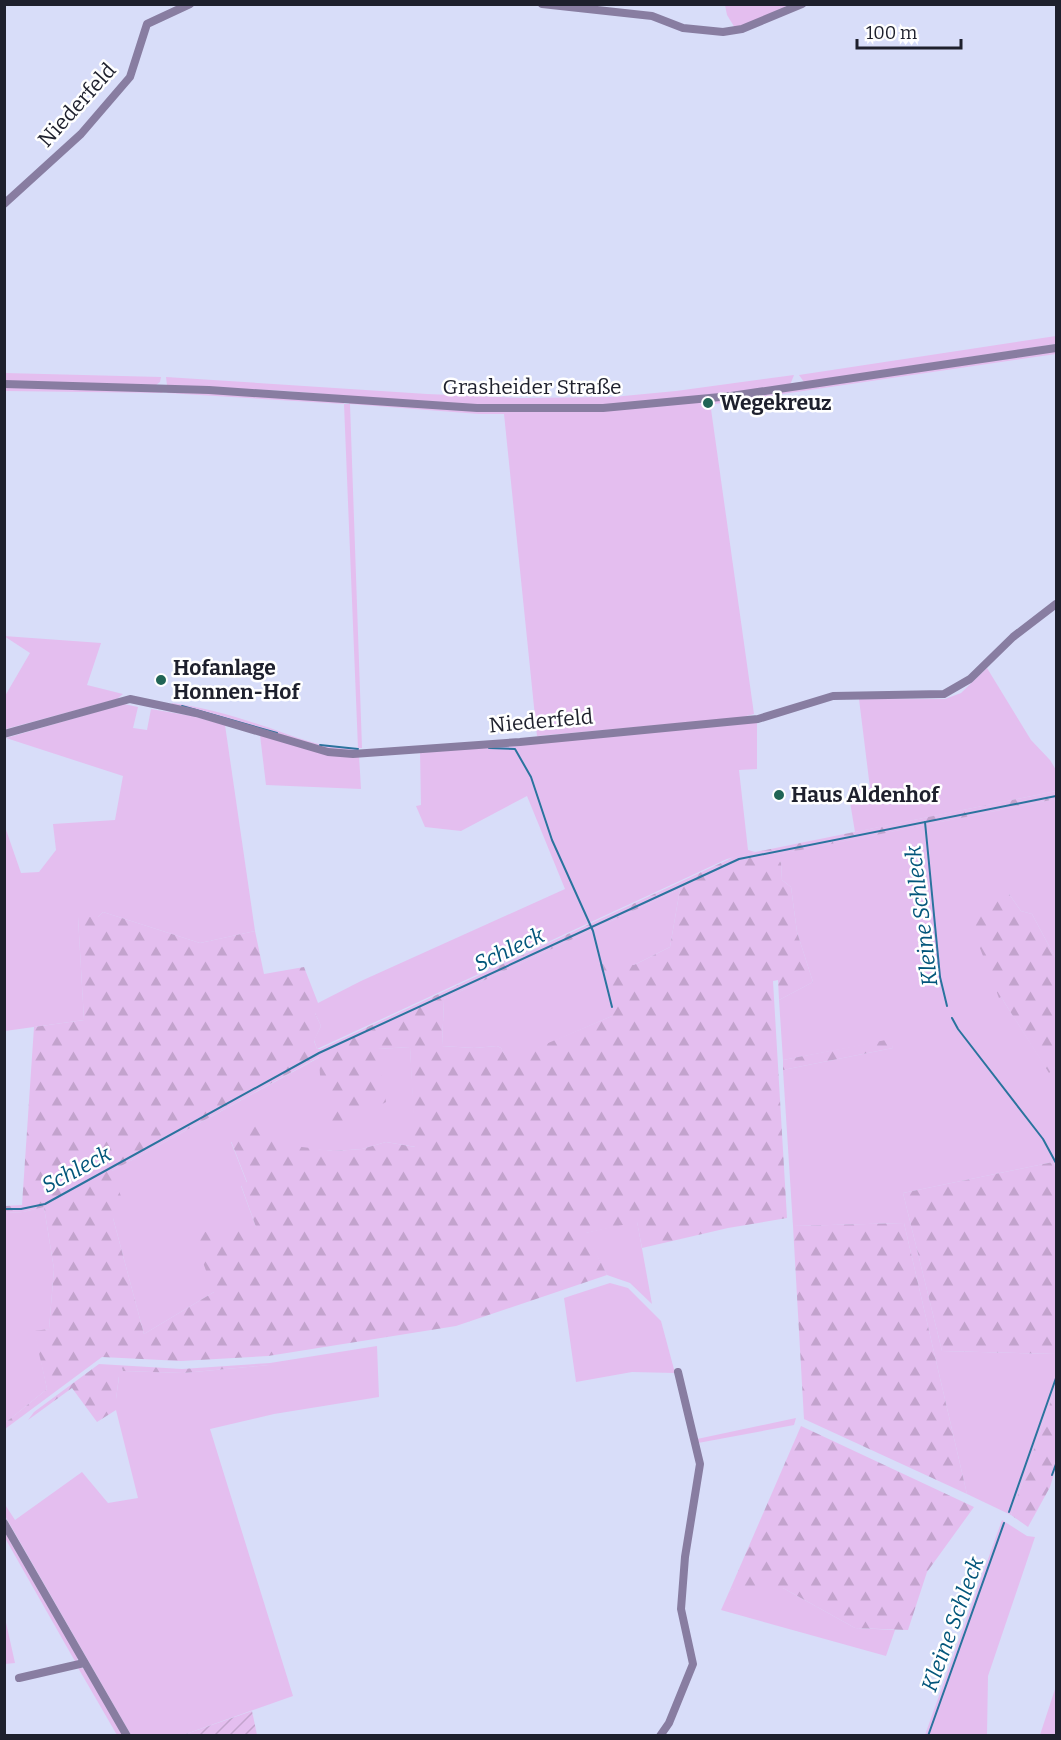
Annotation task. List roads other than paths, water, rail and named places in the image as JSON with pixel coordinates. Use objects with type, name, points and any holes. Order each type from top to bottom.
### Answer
[{"type":"street","name":"Niederfeld","points":[[4,204],[81,134],[130,77],[147,24],[190,4]]},
{"type":"street","points":[[542,4],[652,16],[682,28],[723,32],[742,29],[802,4]]},
{"type":"street","name":"Grasheider Straße","points":[[4,384],[209,390],[477,408],[603,408],[731,396],[1056,348]]},
{"type":"street","name":"Niederfeld","points":[[4,734],[130,699],[196,713],[328,752],[353,753],[520,742],[758,719],[833,696],[944,694],[970,679],[1013,637],[1056,604]]},
{"type":"street","points":[[660,1736],[669,1723],[693,1664],[681,1609],[685,1557],[700,1464],[678,1372]]},
{"type":"street","points":[[4,1523],[127,1736]]},
{"type":"street","points":[[19,1678],[84,1663]]},
{"type":"waterway","points":[[182,706],[277,733]]},
{"type":"waterway","points":[[320,745],[358,749]]},
{"type":"waterway","points":[[489,748],[515,749],[531,777],[552,840],[593,931],[612,1007]]},
{"type":"waterway","name":"Schleck","points":[[4,1209],[21,1209],[45,1204],[319,1053],[739,859],[1056,796]]},
{"type":"waterway","name":"Kleine Schleck","points":[[925,822],[940,977],[947,1006]]},
{"type":"waterway","name":"Kleine Schleck","points":[[952,1018],[958,1029],[1043,1139],[1056,1163]]},
{"type":"waterway","name":"Kleine Schleck","points":[[1009,1512],[1056,1378]]},
{"type":"waterway","points":[[1052,1475],[1056,1464]]},
{"type":"waterway","name":"Kleine Schleck","points":[[928,1736],[1004,1523]]},
{"type":"place","name":"Wegekreuz","points":[[708,403]]},
{"type":"place","name":"Hofanlage Honnen-Hof","points":[[161,680]]},
{"type":"place","name":"Haus Aldenhof","points":[[779,795]]}]
